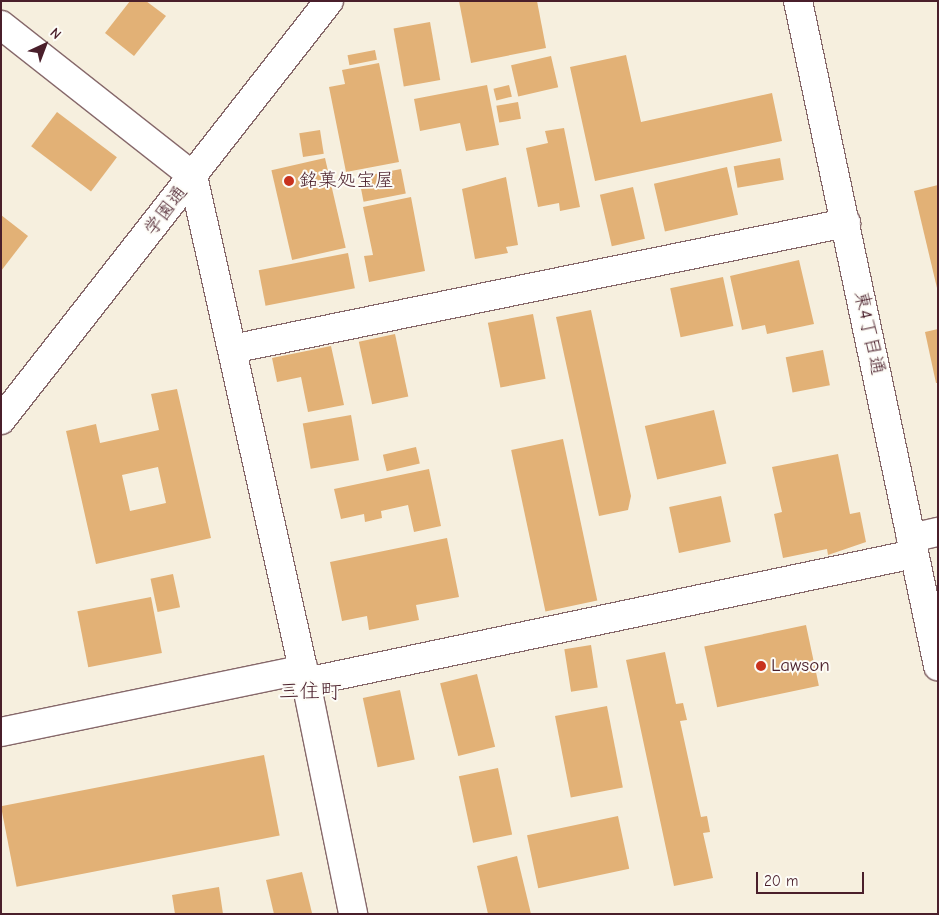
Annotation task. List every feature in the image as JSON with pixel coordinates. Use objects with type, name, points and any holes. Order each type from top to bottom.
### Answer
[{"type":"street","name":"学園通","points":[[1,420],[329,1]]},
{"type":"street","name":"東4丁目通","points":[[798,1],[938,666]]},
{"type":"street","points":[[1,25],[193,176],[305,676],[352,914]]},
{"type":"street","points":[[232,349],[846,223]]},
{"type":"street","points":[[1,732],[305,676],[912,546],[938,532]]},
{"type":"building","points":[[130,1],[146,1],[166,16],[134,56],[105,33]]},
{"type":"building","points":[[459,1],[537,1],[546,48],[471,63]]},
{"type":"building","points":[[430,22],[440,80],[404,87],[394,28]]},
{"type":"building","points":[[375,50],[377,60],[349,65],[348,55]]},
{"type":"building","points":[[626,55],[641,122],[772,93],[782,141],[595,181],[570,67]]},
{"type":"building","points":[[551,56],[558,87],[518,96],[511,65]]},
{"type":"building","points":[[379,63],[399,162],[346,172],[329,87],[345,84],[342,70]]},
{"type":"building","points":[[487,85],[499,145],[466,151],[460,123],[420,131],[414,99]]},
{"type":"building","points":[[509,85],[512,97],[496,101],[493,89]]},
{"type":"building","points":[[518,102],[521,119],[499,123],[496,106]]},
{"type":"building","points":[[57,112],[117,157],[91,191],[31,146]]},
{"type":"building","points":[[564,128],[580,207],[560,211],[559,203],[538,207],[526,148],[548,143],[545,131]]},
{"type":"building","points":[[320,130],[324,154],[303,157],[299,133]]},
{"type":"building","points":[[325,158],[346,248],[292,260],[271,170]]},
{"type":"building","points":[[780,158],[784,180],[738,188],[734,166]]},
{"type":"building","points":[[727,167],[738,215],[665,232],[654,184]]},
{"type":"building","points":[[401,169],[406,194],[364,202],[359,177]]},
{"type":"building","points":[[506,177],[518,245],[506,247],[508,253],[475,259],[462,189]]},
{"type":"building","points":[[938,185],[938,288],[937,288],[914,191]]},
{"type":"building","points":[[633,187],[645,239],[612,246],[600,195]]},
{"type":"building","points":[[411,197],[425,271],[369,282],[364,256],[373,255],[363,207]]},
{"type":"building","points":[[1,215],[28,236],[1,271]]},
{"type":"building","points":[[348,253],[355,288],[266,306],[259,270]]},
{"type":"building","points":[[799,260],[814,324],[767,334],[765,325],[742,330],[730,276]]},
{"type":"building","points":[[723,277],[733,326],[681,337],[670,288]]},
{"type":"building","points":[[591,310],[631,496],[628,510],[599,516],[556,317]]},
{"type":"building","points":[[533,314],[546,379],[500,388],[488,323]]},
{"type":"building","points":[[938,329],[938,383],[936,383],[925,332]]},
{"type":"building","points":[[395,334],[408,397],[372,404],[359,342]]},
{"type":"building","points":[[331,346],[344,405],[308,412],[301,377],[277,382],[272,358]]},
{"type":"building","points":[[823,350],[830,385],[793,393],[786,357]]},
{"type":"building","points":[[177,389],[211,538],[96,564],[66,431],[96,424],[100,443],[159,430],[151,394]],"holes":[[[158,467],[166,503],[130,511],[122,475]]]},
{"type":"building","points":[[714,410],[726,464],[657,480],[645,426]]},
{"type":"building","points":[[351,415],[359,460],[311,469],[303,424]]},
{"type":"building","points":[[563,439],[597,600],[545,611],[511,450]]},
{"type":"building","points":[[416,447],[420,464],[387,471],[383,455]]},
{"type":"building","points":[[838,454],[850,514],[860,512],[866,542],[828,555],[827,549],[783,558],[774,514],[782,512],[772,467]]},
{"type":"building","points":[[429,469],[441,526],[414,532],[408,505],[381,511],[382,518],[365,522],[364,514],[341,519],[334,489]]},
{"type":"building","points":[[721,496],[731,542],[679,553],[669,507]]},
{"type":"building","points":[[447,538],[459,597],[416,605],[419,620],[369,630],[367,616],[342,621],[330,562]]},
{"type":"building","points":[[173,574],[180,607],[158,612],[151,579]]},
{"type":"building","points":[[151,597],[162,653],[88,667],[77,611]]},
{"type":"building","name":"Lawson","points":[[806,625],[819,686],[717,707],[704,647]]},
{"type":"building","points":[[591,645],[598,687],[571,692],[564,649]]},
{"type":"building","points":[[665,652],[676,704],[683,703],[687,720],[680,721],[701,817],[707,816],[710,832],[703,833],[713,878],[674,886],[626,660]]},
{"type":"building","points":[[477,674],[495,747],[458,756],[440,683]]},
{"type":"building","points":[[400,690],[415,759],[378,767],[363,698]]},
{"type":"building","points":[[607,706],[623,787],[571,798],[555,716]]},
{"type":"building","points":[[264,755],[280,835],[17,887],[1,806]]},
{"type":"building","points":[[498,768],[512,835],[473,843],[459,776]]},
{"type":"building","points":[[618,816],[629,869],[538,888],[527,835]]},
{"type":"building","points":[[517,856],[531,914],[488,914],[477,866]]},
{"type":"building","points":[[302,872],[312,913],[274,914],[266,880]]},
{"type":"building","points":[[219,887],[223,914],[175,914],[172,895]]},
{"type":"place","name":"銘菓処宝屋","points":[[289,181]]},
{"type":"place","name":"Lawson","points":[[761,666]]},
{"type":"district","name":"三住町","points":[[310,691]]}]
